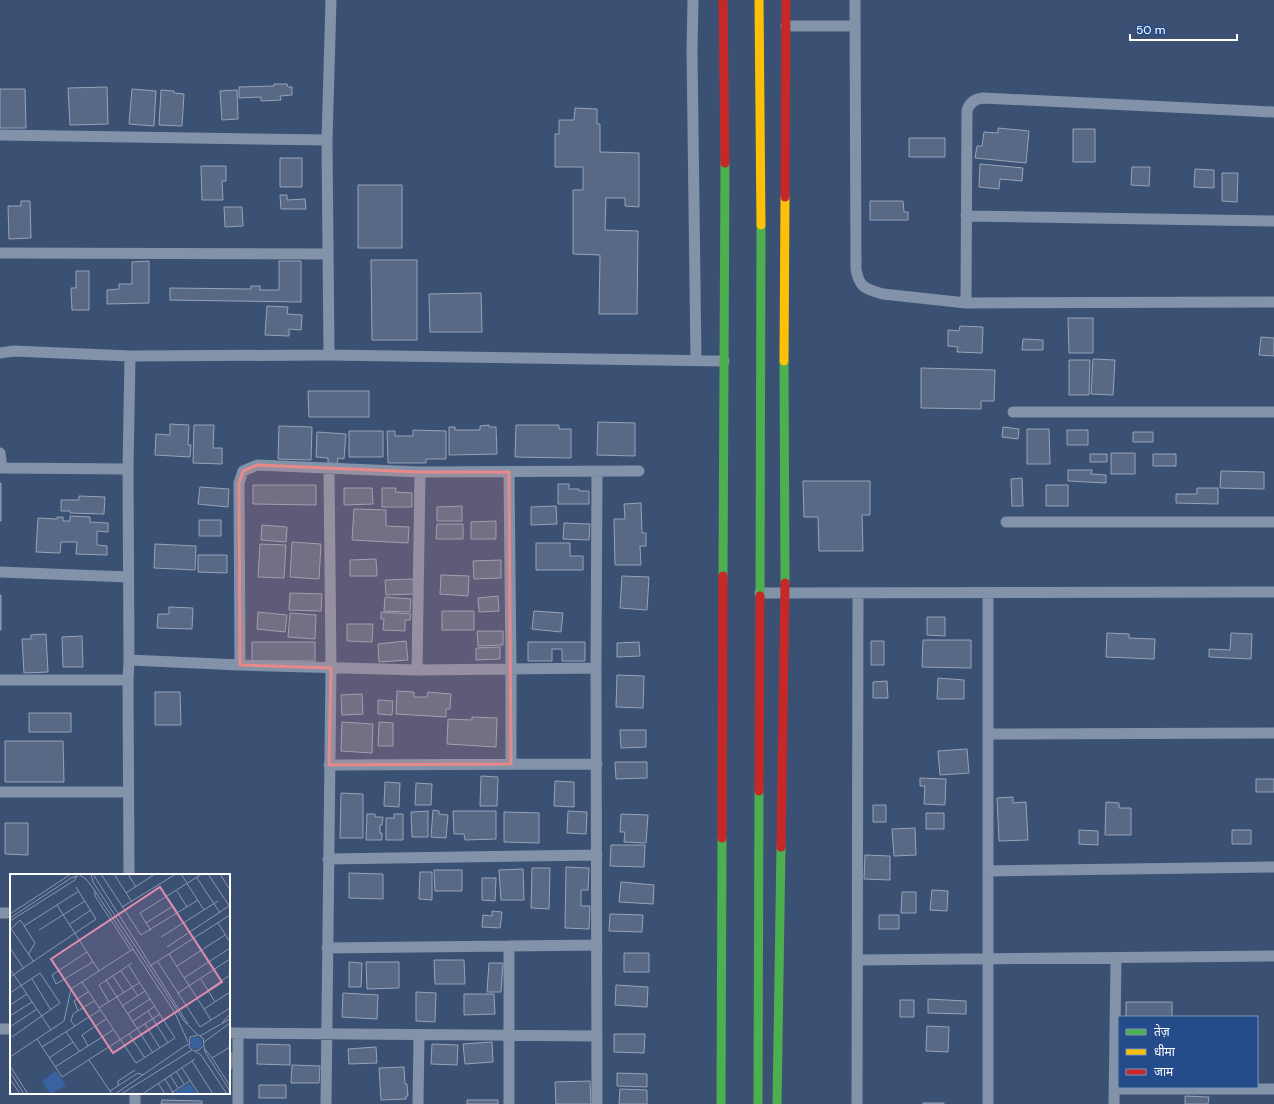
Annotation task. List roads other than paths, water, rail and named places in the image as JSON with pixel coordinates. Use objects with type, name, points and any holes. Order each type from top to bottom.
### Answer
[{"type":"street","points":[[329,355],[327,140],[331,0]]},
{"type":"street","points":[[693,0],[692,51],[696,361]]},
{"type":"street","points":[[721,1104],[725,187],[723,0]]},
{"type":"street","points":[[759,0],[761,217],[772,344],[785,593],[777,1104]]},
{"type":"street","points":[[758,1104],[760,593],[786,0]]},
{"type":"street","points":[[855,0],[856,261],[858,279],[861,284],[870,290],[883,294],[966,303],[1274,302]]},
{"type":"street","points":[[786,26],[855,26]]},
{"type":"street","points":[[966,303],[967,111],[969,105],[977,99],[983,98],[1274,112]]},
{"type":"street","points":[[0,136],[327,140]]},
{"type":"street","points":[[966,216],[1274,221]]},
{"type":"street","points":[[0,253],[327,254]]},
{"type":"street","points":[[0,353],[14,351],[130,356],[329,355],[724,361]]},
{"type":"street","points":[[129,874],[128,680],[130,660],[128,469],[130,356]]},
{"type":"street","points":[[1013,412],[1274,412]]},
{"type":"street","points":[[0,453],[1,468],[128,469]]},
{"type":"street","points":[[240,665],[239,491],[240,476],[243,471],[257,465],[420,472],[639,471]]},
{"type":"street","points":[[326,1104],[331,668],[329,469]]},
{"type":"street","points":[[417,670],[420,472]]},
{"type":"street","points":[[509,472],[511,764]]},
{"type":"street","points":[[597,472],[597,1104]]},
{"type":"street","points":[[1006,522],[1274,522]]},
{"type":"street","points":[[0,572],[128,577]]},
{"type":"street","points":[[760,593],[1274,592]]},
{"type":"street","points":[[857,1104],[858,593]]},
{"type":"street","points":[[988,593],[988,1104]]},
{"type":"street","points":[[130,660],[417,670],[596,668]]},
{"type":"street","points":[[0,680],[128,680]]},
{"type":"street","points":[[988,734],[1274,733]]},
{"type":"street","points":[[329,765],[597,764]]},
{"type":"street","points":[[0,792],[128,792]]},
{"type":"street","points":[[328,859],[597,855]]},
{"type":"street","points":[[988,870],[1274,867]]},
{"type":"street","points":[[327,948],[597,945]]},
{"type":"street","points":[[509,946],[509,1104]]},
{"type":"street","points":[[857,960],[1274,956]]},
{"type":"street","points":[[1114,1104],[1116,958]]},
{"type":"street","points":[[238,1104],[233,1034],[597,1036]]},
{"type":"street","points":[[418,1104],[419,1035]]},
{"type":"street","points":[[1115,1089],[1274,1089]]}]
